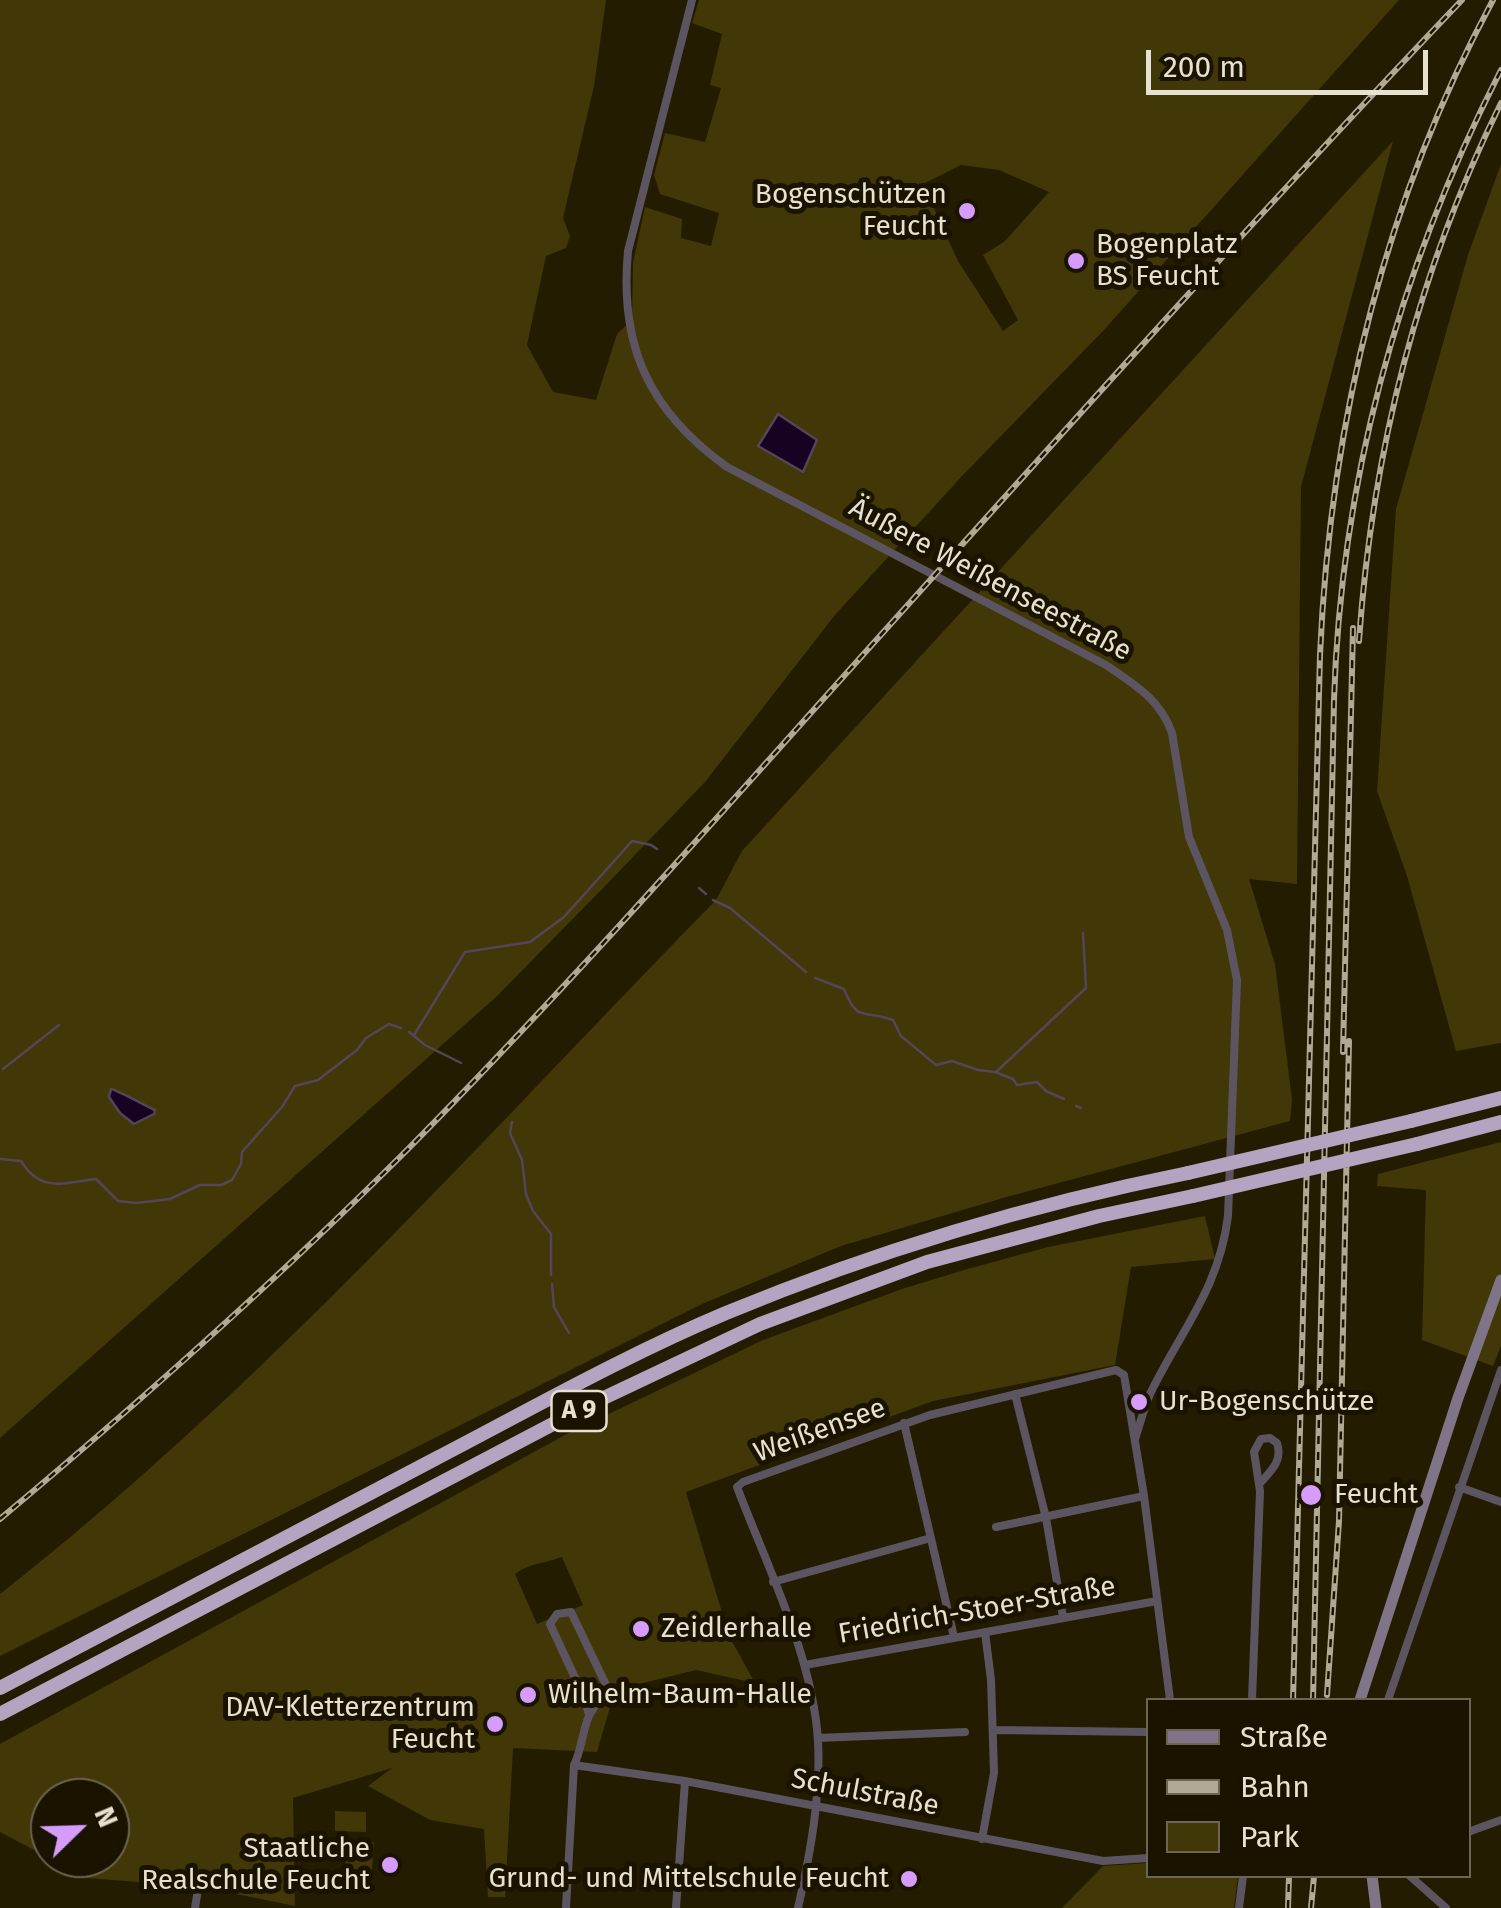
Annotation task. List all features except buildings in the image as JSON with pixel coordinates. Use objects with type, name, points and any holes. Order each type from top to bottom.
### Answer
[{"type":"highway","name":"A 9","points":[[0,1688],[580,1383],[726,1313],[862,1260],[981,1222],[1088,1193],[1501,1098]]},
{"type":"highway","name":"A 9","points":[[0,1714],[593,1403],[760,1324],[943,1257],[1099,1216],[1501,1122]]},
{"type":"main road","points":[[1361,1698],[1452,1416],[1501,1280]]},
{"type":"main road","points":[[1372,1878],[1376,1908]]},
{"type":"street","name":"Äußere Weißenseestraße","points":[[692,0],[628,251],[625,286],[632,341],[655,394],[676,424],[727,467],[1106,665],[1150,694],[1167,718],[1172,733],[1189,837],[1227,930],[1237,980],[1228,1216],[1224,1250],[1212,1282],[1149,1397],[1135,1439]]},
{"type":"street","points":[[904,1423],[1116,1370],[1124,1375],[1170,1698]]},
{"type":"street","points":[[1389,1698],[1501,1370]]},
{"type":"street","points":[[1016,1394],[1046,1518],[1064,1617]]},
{"type":"street","name":"Weißensee","points":[[798,1908],[815,1806],[818,1738],[805,1665],[737,1487],[904,1423],[954,1637]]},
{"type":"street","points":[[1252,1698],[1260,1483],[1254,1452],[1259,1441],[1270,1438],[1278,1442],[1280,1453],[1275,1466],[1260,1483]]},
{"type":"street","points":[[1459,1487],[1501,1502]]},
{"type":"street","points":[[996,1528],[1144,1496]]},
{"type":"street","points":[[773,1582],[932,1538]]},
{"type":"street","name":"Friedrich-Stoer-Straße","points":[[805,1665],[1157,1601]]},
{"type":"street","points":[[566,1908],[574,1765],[582,1749],[589,1715],[550,1624],[558,1614],[571,1612],[606,1686],[604,1697],[589,1715]]},
{"type":"street","points":[[982,1838],[994,1772],[985,1632]]},
{"type":"street","points":[[994,1730],[1146,1732]]},
{"type":"street","points":[[818,1738],[965,1732]]},
{"type":"street","name":"Schulstraße","points":[[574,1765],[685,1781],[1103,1861],[1146,1858]]},
{"type":"street","points":[[676,1908],[685,1781]]},
{"type":"street","points":[[1471,1831],[1501,1820]]},
{"type":"street","points":[[1239,1908],[1244,1878]]},
{"type":"street","points":[[1412,1878],[1446,1908]]},
{"type":"street","points":[[195,1908],[198,1888]]},
{"type":"green space","points":[[0,0],[606,0],[594,86],[563,218],[570,236],[566,248],[546,256],[527,345],[553,392],[596,400],[617,334],[632,320],[633,263],[645,207],[682,219],[681,238],[711,246],[719,213],[660,194],[654,175],[665,133],[705,142],[721,88],[710,85],[722,34],[692,23],[699,0],[1399,0],[1103,331],[835,615],[705,782],[608,883],[496,997],[0,1438]],"holes":[[[961,165],[999,170],[1049,192],[1004,242],[983,255],[1018,320],[1003,331],[958,261],[923,184]]]},
{"type":"green space","points":[[1393,141],[1301,487],[1297,884],[1249,879],[1275,964],[1292,1099],[1290,1121],[841,1246],[702,1304],[0,1656],[0,1594],[96,1515],[281,1347],[716,900],[742,851]]},
{"type":"green space","points":[[1501,164],[1501,1043],[1456,1051],[1407,876],[1377,791],[1396,509],[1468,255]]},
{"type":"green space","points":[[1501,1142],[1501,1346],[1493,1366],[1422,1340],[1426,1190],[1377,1186],[1378,1174]]},
{"type":"green space","points":[[1205,1216],[1215,1259],[1131,1267],[1115,1365],[933,1401],[686,1492],[729,1636],[755,1683],[696,1670],[615,1690],[597,1752],[513,1748],[505,1897],[488,1897],[484,1829],[430,1820],[368,1786],[392,1768],[293,1798],[295,1906],[202,1887],[87,1878],[130,1878],[130,1778],[30,1778],[30,1848],[0,1832],[0,1744],[565,1435],[763,1340],[964,1270],[1048,1247]],"holes":[[[562,1557],[583,1605],[537,1624],[515,1574]]]},
{"type":"green space","points":[[335,1811],[366,1812],[366,1832],[335,1831]]},
{"type":"green space","points":[[347,1841],[374,1842],[372,1870],[345,1869]]},
{"type":"green space","points":[[1146,1863],[1146,1878],[1238,1878],[1234,1908],[1062,1908],[1103,1866]]},
{"type":"shaded area","points":[[778,414],[817,440],[803,472],[758,446]]},
{"type":"shaded area","points":[[111,1089],[155,1110],[154,1114],[134,1124],[109,1097]]},
{"type":"waterway","points":[[414,1035],[465,952],[530,942],[564,917],[632,841],[657,849]]},
{"type":"waterway","points":[[699,888],[706,894]]},
{"type":"waterway","points":[[713,900],[730,908],[806,972]]},
{"type":"waterway","points":[[996,1072],[1086,988],[1083,933]]},
{"type":"waterway","points":[[815,978],[844,989],[857,1011],[893,1020],[901,1036],[936,1065],[952,1061],[995,1072],[1013,1079],[1017,1085],[1037,1082],[1064,1099]]},
{"type":"waterway","points":[[0,1159],[21,1161],[36,1178],[53,1184],[96,1179],[118,1201],[170,1199],[200,1185],[221,1185],[232,1180],[241,1164],[242,1152],[282,1107],[295,1086],[318,1080],[357,1050],[366,1038],[389,1024],[401,1028]]},
{"type":"waterway","points":[[3,1069],[59,1025]]},
{"type":"waterway","points":[[409,1032],[461,1063]]},
{"type":"waterway","points":[[1076,1106],[1081,1108]]},
{"type":"waterway","points":[[512,1122],[510,1133],[522,1160],[526,1194],[533,1211],[551,1234],[551,1275]]},
{"type":"waterway","points":[[552,1284],[554,1307],[569,1333]]},
{"type":"railway","points":[[0,1519],[259,1292],[466,1089],[638,906],[1234,244],[1462,0]]},
{"type":"railway","points":[[1293,1698],[1320,655],[1336,484],[1350,400],[1393,236],[1454,77],[1493,0]]},
{"type":"railway","points":[[1313,1698],[1334,700],[1339,617],[1363,455],[1382,376],[1433,220],[1501,70]]},
{"type":"railway","points":[[1359,641],[1375,502],[1403,365],[1445,232],[1501,103]]},
{"type":"railway","points":[[1343,1052],[1353,628]]},
{"type":"railway","points":[[1327,1695],[1339,1521],[1349,1041]]},
{"type":"railway","points":[[1288,1908],[1289,1878]]},
{"type":"railway","points":[[1311,1908],[1314,1878]]},
{"type":"place","name":"Bogenschützen Feucht","points":[[967,211]]},
{"type":"place","name":"Bogenplatz BS Feucht","points":[[1076,261]]},
{"type":"place","name":"Ur-Bogenschütze","points":[[1139,1402]]},
{"type":"place","name":"Feucht","points":[[1311,1495]]},
{"type":"place","name":"Zeidlerhalle","points":[[641,1629]]},
{"type":"place","name":"Wilhelm-Baum-Halle","points":[[528,1695]]},
{"type":"place","name":"DAV-Kletterzentrum Feucht","points":[[495,1724]]},
{"type":"place","name":"Staatliche Realschule Feucht","points":[[390,1865]]},
{"type":"place","name":"Grund- und Mittelschule Feucht","points":[[909,1879]]}]
